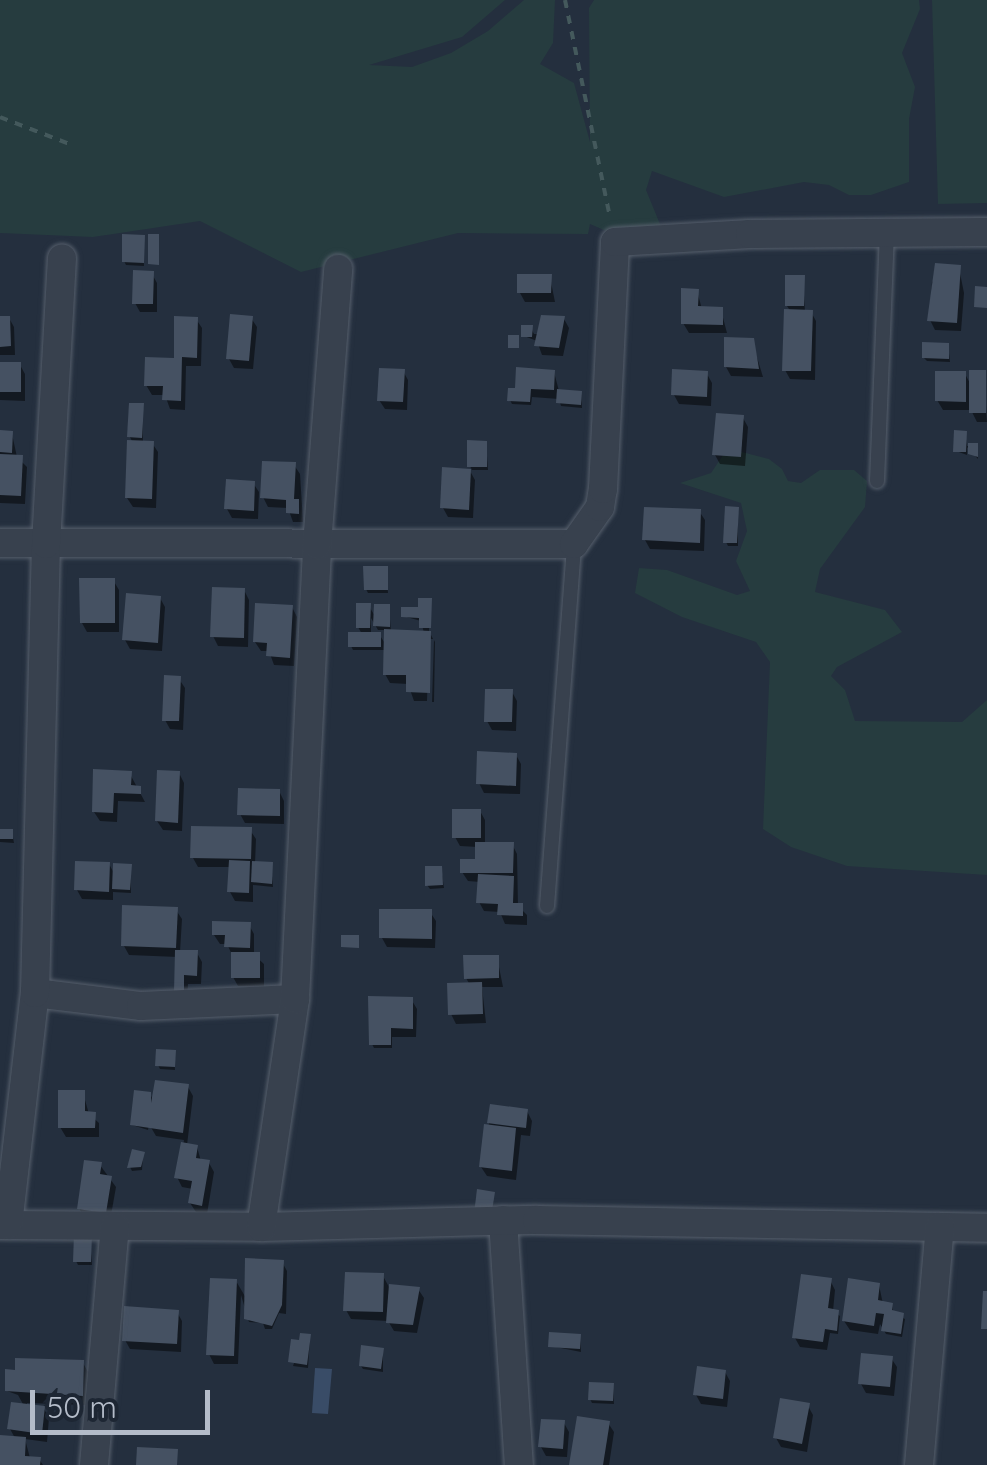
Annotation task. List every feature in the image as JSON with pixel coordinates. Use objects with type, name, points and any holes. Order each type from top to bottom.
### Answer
[{"type":"street","points":[[0,543],[574,544],[600,507],[603,488],[615,242],[887,230],[987,232]]},
{"type":"street","points":[[62,258],[46,544],[34,993],[4,1225],[261,1227],[502,1220],[987,1228]]},
{"type":"street","points":[[261,1227],[295,1000],[317,545],[338,268]]},
{"type":"street","points":[[34,993],[142,1006],[295,1000]]},
{"type":"street","points":[[502,1220],[518,1465]]},
{"type":"street","points":[[94,1465],[115,1226]]},
{"type":"street","points":[[918,1465],[940,1227]]},
{"type":"lane","points":[[877,480],[887,230]]},
{"type":"lane","points":[[547,906],[574,544]]},
{"type":"path","points":[[565,0],[615,242]]},
{"type":"path","points":[[0,117],[72,145]]},
{"type":"green space","points":[[0,0],[505,0],[462,37],[369,65],[412,67],[451,53],[488,31],[524,0],[555,0],[553,43],[540,64],[574,83],[590,142],[589,8],[594,0],[919,0],[920,9],[902,53],[915,87],[909,119],[909,182],[871,195],[849,195],[829,185],[804,182],[724,197],[652,171],[646,190],[662,229],[613,234],[590,224],[588,234],[458,233],[301,272],[200,221],[93,237],[0,233]]},
{"type":"green space","points":[[932,0],[987,0],[987,203],[938,204]]},
{"type":"green space","points":[[738,451],[769,459],[782,469],[788,481],[801,483],[820,470],[854,470],[867,481],[865,507],[820,569],[815,592],[885,610],[902,632],[837,667],[831,676],[845,690],[855,721],[962,722],[987,700],[987,875],[847,866],[791,847],[763,829],[770,662],[756,642],[682,617],[635,593],[639,568],[667,570],[737,595],[750,591],[736,561],[747,531],[741,503],[680,483],[711,473],[723,455]]},
{"type":"water","points":[[315,1368],[332,1369],[328,1414],[312,1413]]},
{"type":"building","points":[[122,234],[145,235],[144,263],[122,262]]},
{"type":"building","points":[[148,234],[159,234],[159,265],[148,264]]},
{"type":"building","points":[[935,263],[961,265],[957,323],[927,321]]},
{"type":"building","points":[[133,270],[154,271],[153,304],[132,304]]},
{"type":"building","points":[[517,274],[552,274],[551,293],[517,293]]},
{"type":"building","points":[[785,275],[805,275],[804,306],[785,306]]},
{"type":"building","points":[[975,286],[987,287],[987,308],[974,307]]},
{"type":"building","points":[[681,288],[699,289],[698,306],[723,307],[723,325],[681,324]]},
{"type":"building","points":[[784,309],[813,310],[811,371],[782,371]]},
{"type":"building","points":[[230,314],[253,316],[249,361],[226,359]]},
{"type":"building","points":[[541,315],[565,316],[559,348],[534,346]]},
{"type":"building","points":[[0,316],[10,316],[11,346],[0,347]]},
{"type":"building","points":[[174,316],[198,317],[197,358],[182,357],[181,401],[162,400],[163,386],[144,386],[145,357],[174,358]]},
{"type":"building","points":[[521,325],[533,325],[532,337],[521,337]]},
{"type":"building","points":[[508,335],[519,335],[519,348],[508,348]]},
{"type":"building","points":[[724,337],[754,338],[759,369],[724,367]]},
{"type":"building","points":[[922,342],[949,343],[949,359],[922,358]]},
{"type":"building","points":[[0,362],[21,362],[21,392],[0,392]]},
{"type":"building","points":[[516,367],[555,370],[554,390],[531,389],[530,402],[507,401],[508,388],[515,388]]},
{"type":"building","points":[[379,368],[405,369],[403,402],[377,401]]},
{"type":"building","points":[[672,369],[708,371],[707,397],[671,395]]},
{"type":"building","points":[[969,370],[986,370],[986,413],[969,413]]},
{"type":"building","points":[[935,371],[966,371],[966,402],[935,401]]},
{"type":"building","points":[[557,389],[582,391],[581,405],[556,403]]},
{"type":"building","points":[[129,403],[144,403],[142,438],[127,437]]},
{"type":"building","points":[[716,413],[744,415],[741,457],[712,455]]},
{"type":"building","points":[[0,430],[13,431],[12,453],[0,452]]},
{"type":"building","points":[[954,430],[967,431],[966,452],[953,452]]},
{"type":"building","points":[[127,440],[154,441],[152,499],[125,498]]},
{"type":"building","points":[[467,440],[487,441],[487,467],[467,467]]},
{"type":"building","points":[[968,443],[978,443],[978,457],[968,454]]},
{"type":"building","points":[[0,454],[23,455],[21,496],[0,495]]},
{"type":"building","points":[[262,461],[296,462],[294,499],[299,499],[299,514],[286,513],[286,500],[260,498]]},
{"type":"building","points":[[442,467],[471,469],[469,510],[440,508]]},
{"type":"building","points":[[226,479],[255,481],[254,511],[224,509]]},
{"type":"building","points":[[725,506],[739,507],[737,543],[723,543]]},
{"type":"building","points":[[644,507],[701,509],[700,543],[642,540]]},
{"type":"building","points":[[363,566],[388,566],[388,590],[364,590]]},
{"type":"building","points":[[79,578],[115,578],[115,623],[80,623]]},
{"type":"building","points":[[212,587],[245,588],[244,638],[210,637]]},
{"type":"building","points":[[126,593],[161,596],[158,643],[122,640]]},
{"type":"building","points":[[418,598],[432,598],[431,628],[419,628],[419,618],[401,617],[401,607],[418,607]]},
{"type":"building","points":[[255,603],[293,605],[290,658],[266,656],[267,643],[253,642]]},
{"type":"building","points":[[356,603],[371,603],[370,628],[356,628]]},
{"type":"building","points":[[374,604],[390,604],[390,627],[373,626]]},
{"type":"building","points":[[384,629],[431,631],[430,693],[406,692],[406,675],[383,675]]},
{"type":"building","points":[[348,632],[381,632],[381,647],[348,647]]},
{"type":"building","points":[[164,675],[181,676],[179,721],[162,721]]},
{"type":"building","points":[[485,689],[513,689],[512,722],[484,722]]},
{"type":"building","points":[[477,751],[517,753],[516,786],[476,784]]},
{"type":"building","points":[[93,769],[132,771],[131,785],[141,786],[141,794],[114,793],[113,813],[92,812]]},
{"type":"building","points":[[157,770],[180,771],[178,823],[155,821]]},
{"type":"building","points":[[238,788],[280,789],[280,816],[237,815]]},
{"type":"building","points":[[452,809],[481,809],[481,838],[452,838]]},
{"type":"building","points":[[191,826],[252,827],[251,859],[190,858]]},
{"type":"building","points":[[0,829],[13,829],[13,839],[0,839]]},
{"type":"building","points":[[475,842],[514,842],[513,873],[460,873],[460,859],[475,859]]},
{"type":"building","points":[[229,860],[250,861],[249,893],[227,892]]},
{"type":"building","points":[[75,861],[110,862],[109,892],[74,890]]},
{"type":"building","points":[[252,861],[273,862],[272,884],[251,882]]},
{"type":"building","points":[[113,863],[132,864],[130,890],[112,889]]},
{"type":"building","points":[[425,866],[442,866],[443,885],[425,886]]},
{"type":"building","points":[[478,874],[514,876],[513,903],[523,903],[523,916],[497,915],[498,904],[476,903]]},
{"type":"building","points":[[122,905],[178,907],[176,948],[121,946]]},
{"type":"building","points":[[379,909],[432,909],[432,939],[379,938]]},
{"type":"building","points":[[212,921],[251,922],[250,948],[224,947],[225,935],[212,935]]},
{"type":"building","points":[[341,935],[359,935],[359,948],[341,947]]},
{"type":"building","points":[[175,950],[198,950],[197,976],[184,975],[184,992],[174,992]]},
{"type":"building","points":[[231,952],[260,952],[260,978],[231,978]]},
{"type":"building","points":[[463,955],[499,955],[499,978],[464,979]]},
{"type":"building","points":[[482,982],[483,1014],[448,1015],[447,983]]},
{"type":"building","points":[[368,996],[413,997],[413,1029],[391,1028],[391,1045],[369,1045]]},
{"type":"building","points":[[156,1049],[176,1050],[175,1067],[155,1066]]},
{"type":"building","points":[[155,1080],[189,1084],[183,1133],[130,1125],[134,1090],[151,1092],[151,1103]]},
{"type":"building","points":[[58,1090],[85,1090],[85,1111],[96,1112],[95,1128],[58,1128]]},
{"type":"building","points":[[490,1104],[528,1109],[526,1128],[487,1123]]},
{"type":"building","points":[[484,1124],[516,1128],[512,1171],[479,1167]]},
{"type":"building","points":[[181,1142],[198,1145],[196,1158],[210,1160],[202,1206],[188,1203],[192,1181],[174,1178]]},
{"type":"building","points":[[132,1149],[145,1152],[141,1167],[127,1168]]},
{"type":"building","points":[[84,1160],[102,1162],[100,1174],[112,1176],[106,1213],[77,1209]]},
{"type":"building","points":[[477,1189],[495,1192],[491,1217],[474,1214]]},
{"type":"building","points":[[74,1234],[92,1234],[91,1262],[73,1262]]},
{"type":"building","points":[[245,1258],[284,1260],[282,1305],[272,1326],[244,1319]]},
{"type":"building","points":[[345,1272],[384,1273],[383,1312],[343,1311]]},
{"type":"building","points":[[801,1274],[832,1278],[828,1308],[839,1310],[837,1331],[825,1329],[823,1342],[792,1338]]},
{"type":"building","points":[[210,1278],[237,1279],[234,1356],[206,1355]]},
{"type":"building","points":[[848,1278],[880,1283],[878,1300],[893,1303],[892,1310],[904,1313],[901,1334],[881,1331],[884,1314],[876,1313],[874,1326],[842,1321]]},
{"type":"building","points":[[389,1284],[420,1287],[413,1325],[386,1323]]},
{"type":"building","points":[[983,1291],[987,1291],[987,1329],[981,1329]]},
{"type":"building","points":[[124,1306],[179,1310],[177,1344],[122,1341]]},
{"type":"building","points":[[549,1332],[581,1334],[580,1349],[548,1347]]},
{"type":"building","points":[[300,1333],[311,1334],[307,1365],[288,1362],[291,1339],[299,1340]]},
{"type":"building","points":[[361,1345],[384,1348],[381,1369],[359,1366]]},
{"type":"building","points":[[861,1353],[893,1356],[890,1387],[858,1384]]},
{"type":"building","points":[[15,1358],[84,1360],[83,1396],[5,1391],[5,1369],[15,1370]]},
{"type":"building","points":[[697,1366],[726,1370],[723,1399],[693,1395]]},
{"type":"building","points":[[589,1382],[614,1383],[613,1401],[588,1400]]},
{"type":"building","points":[[780,1398],[810,1403],[802,1444],[773,1438]]},
{"type":"building","points":[[11,1402],[45,1406],[42,1434],[7,1429]]},
{"type":"building","points":[[577,1416],[610,1421],[603,1465],[569,1465]]},
{"type":"building","points":[[541,1419],[565,1420],[563,1449],[538,1447]]},
{"type":"building","points":[[0,1435],[26,1437],[25,1456],[41,1457],[40,1465],[0,1465]]},
{"type":"building","points":[[137,1447],[178,1449],[177,1465],[136,1465]]}]
